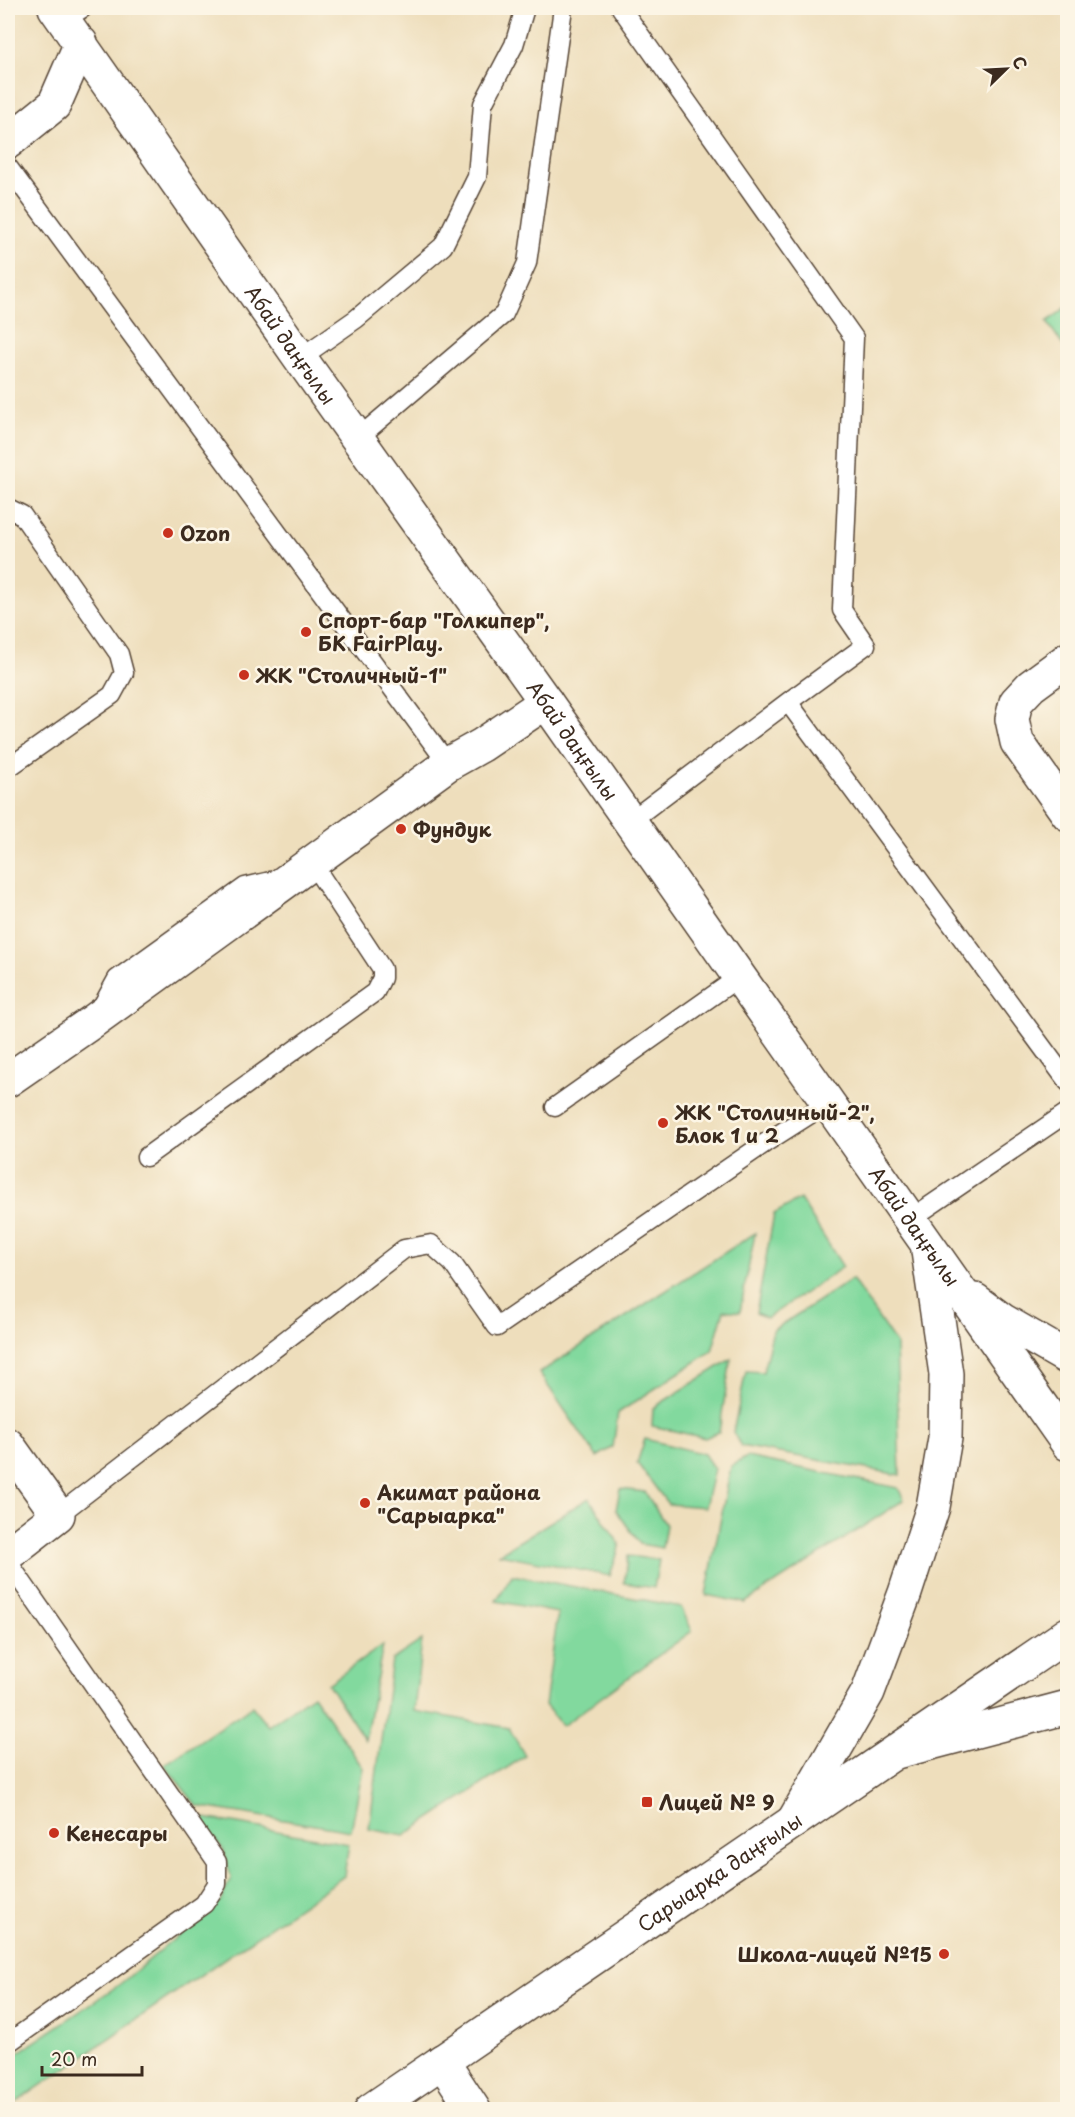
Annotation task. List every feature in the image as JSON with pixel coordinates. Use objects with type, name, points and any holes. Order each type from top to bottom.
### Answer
[{"type":"street","name":"Абай даңғылы","points":[[71,20],[300,358],[546,702],[1068,1444]]},
{"type":"street","points":[[8,142],[54,105],[71,20]]},
{"type":"street","points":[[1068,659],[1031,686],[1016,702],[1012,719],[1017,742],[1068,814]]},
{"type":"street","points":[[8,1080],[92,1022],[448,764],[482,745],[546,702]]},
{"type":"street","points":[[793,1822],[868,1692],[905,1593],[933,1507],[945,1438],[946,1374],[918,1232]]},
{"type":"street","points":[[958,1289],[1002,1320],[1068,1358]]},
{"type":"street","points":[[8,1446],[58,1515],[8,1554]]},
{"type":"street","name":"Сарыарқа даңғылы","points":[[371,2109],[1068,1634]]},
{"type":"street","points":[[895,1752],[1068,1707]]},
{"type":"street","points":[[442,2061],[474,2109]]},
{"type":"lane","points":[[300,358],[356,319],[442,246],[477,177],[483,104],[514,45],[525,8]]},
{"type":"lane","points":[[358,438],[504,314],[528,263],[563,8]]},
{"type":"lane","points":[[621,8],[854,338],[842,610],[866,645],[629,822]]},
{"type":"lane","points":[[8,167],[448,764]]},
{"type":"lane","points":[[8,508],[22,515],[119,654],[124,673],[112,695],[8,768]]},
{"type":"lane","points":[[788,702],[1068,1082]]},
{"type":"lane","points":[[146,1157],[375,992],[382,978],[382,969],[303,869]]},
{"type":"lane","points":[[555,1107],[739,977]]},
{"type":"lane","points":[[58,1515],[404,1249],[431,1244],[452,1263],[497,1327],[765,1143],[828,1103]]},
{"type":"lane","points":[[918,1232],[1068,1112]]},
{"type":"lane","points":[[8,1562],[217,1862],[217,1884],[204,1904],[8,2043]]},
{"type":"green space","points":[[1067,307],[1067,351],[1047,322]]},
{"type":"green space","points":[[800,1199],[843,1267],[767,1318],[756,1313],[774,1214]]},
{"type":"green space","points":[[755,1233],[740,1312],[724,1310],[712,1351],[618,1413],[613,1447],[597,1457],[539,1373]]},
{"type":"green space","points":[[852,1279],[896,1344],[900,1475],[741,1446],[733,1432],[746,1371],[763,1372],[773,1330]]},
{"type":"green space","points":[[731,1359],[719,1432],[705,1438],[652,1426],[653,1408]]},
{"type":"green space","points":[[645,1439],[704,1454],[714,1469],[705,1507],[668,1504],[637,1463]]},
{"type":"green space","points":[[747,1457],[898,1488],[904,1500],[745,1603],[706,1595],[731,1466]]},
{"type":"green space","points":[[620,1489],[645,1492],[666,1525],[662,1548],[640,1544],[616,1510]]},
{"type":"green space","points":[[589,1498],[620,1545],[610,1576],[499,1554]]},
{"type":"green space","points":[[628,1556],[659,1560],[654,1588],[624,1583]]},
{"type":"green space","points":[[512,1575],[681,1607],[692,1631],[562,1726],[545,1705],[558,1613],[496,1601]]},
{"type":"green space","points":[[422,1640],[414,1711],[509,1728],[525,1756],[404,1836],[369,1829],[392,1660]]},
{"type":"green space","points":[[383,1645],[365,1740],[328,1684]]},
{"type":"green space","points":[[313,1695],[363,1768],[351,1831],[197,1806],[164,1765],[252,1706],[268,1726]]},
{"type":"green space","points":[[199,1817],[349,1844],[344,1876],[8,2108],[8,2060],[120,1984],[221,1900],[231,1878],[224,1851]]},
{"type":"place","name":"Ozon","points":[[168,533]]},
{"type":"place","name":"Спорт-бар \"Голкипер\", БК FairPlay.","points":[[306,632]]},
{"type":"place","name":"ЖК \"Столичный-1\"","points":[[244,675]]},
{"type":"place","name":"Фундук","points":[[401,829]]},
{"type":"place","name":"ЖК \"Столичный-2\", Блок 1 и 2","points":[[663,1123]]},
{"type":"place","name":"Акимат района \"Сарыарка\"","points":[[365,1503]]},
{"type":"place","name":"Лицей № 9","points":[[647,1802]]},
{"type":"place","name":"Кенесары","points":[[54,1833]]},
{"type":"place","name":"Школа-лицей №15","points":[[944,1954]]}]
